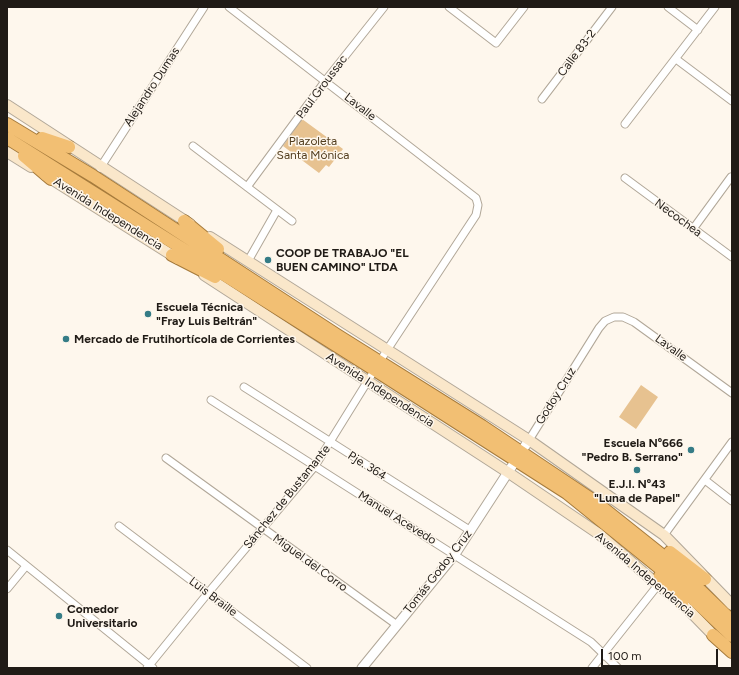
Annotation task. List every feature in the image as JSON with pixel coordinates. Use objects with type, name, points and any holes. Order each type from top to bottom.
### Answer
[{"type":"highway","points":[[7,123],[50,142],[69,147]]},
{"type":"highway","name":"Avenida Independencia","points":[[7,123],[93,176],[290,310]]},
{"type":"highway","name":"Avenida Independencia","points":[[7,138],[290,310],[519,456],[594,501],[673,564],[732,622]]},
{"type":"highway","points":[[7,142],[51,179]]},
{"type":"highway","points":[[184,221],[220,250],[264,280],[290,310]]},
{"type":"highway","points":[[172,255],[290,310]]},
{"type":"highway","name":"Avenida Independencia","points":[[519,456],[666,573],[732,636]]},
{"type":"highway","points":[[594,501],[648,535],[706,579]]},
{"type":"highway","points":[[616,533],[662,578],[682,603]]},
{"type":"highway","points":[[713,635],[732,652]]},
{"type":"main road","points":[[7,106],[100,168],[248,260],[529,440],[664,535],[732,605]]},
{"type":"main road","name":"Avenida Independencia","points":[[7,152],[172,255],[509,473],[599,534],[658,585],[682,603],[732,655]]},
{"type":"street","name":"Alejandro Dumas","points":[[100,168],[204,7]]},
{"type":"street","name":"Lavalle","points":[[229,7],[326,80],[476,198],[476,215]]},
{"type":"street","name":"Paul Groussac","points":[[247,187],[326,80],[384,7]]},
{"type":"street","points":[[449,7],[496,43],[524,7]]},
{"type":"street","name":"Calle 83-2","points":[[542,99],[612,7]]},
{"type":"street","points":[[668,7],[698,30]]},
{"type":"street","points":[[625,124],[715,7]]},
{"type":"street","points":[[676,59],[732,101]]},
{"type":"street","points":[[193,146],[292,221]]},
{"type":"street","points":[[693,229],[731,176]]},
{"type":"street","name":"Necochea","points":[[624,178],[732,257]]},
{"type":"street","points":[[248,260],[277,210]]},
{"type":"street","name":"Sánchez de Bustamante","points":[[150,667],[208,593],[315,466],[387,350],[476,215]]},
{"type":"street","name":"Lavalle","points":[[605,321],[614,317],[623,317],[634,322],[732,392]]},
{"type":"street","name":"Godoy Cruz","points":[[509,473],[599,328],[605,321]]},
{"type":"street","name":"Pje. 364","points":[[244,387],[471,532]]},
{"type":"street","name":"Manuel Acevedo","points":[[211,400],[591,642],[618,668]]},
{"type":"street","points":[[664,535],[732,442]]},
{"type":"street","name":"Miguel del Corro","points":[[166,458],[396,625]]},
{"type":"street","name":"Tomás Godoy Cruz","points":[[362,668],[455,554],[509,473]]},
{"type":"street","points":[[705,480],[732,501]]},
{"type":"street","name":"Luis Braille","points":[[118,526],[307,668]]},
{"type":"street","points":[[7,550],[150,667]]},
{"type":"street","points":[[7,589],[26,566]]},
{"type":"street","points":[[592,668],[658,585]]},
{"type":"green space","name":"Plazoleta Santa Mónica","points":[[302,119],[343,149],[329,167],[326,165],[319,173],[283,146]]},
{"type":"green space","points":[[641,385],[658,397],[636,429],[619,417]]},
{"type":"place","name":"COOP DE TRABAJO \"EL BUEN CAMINO\" LTDA","points":[[268,260]]},
{"type":"place","name":"Escuela Técnica \"Fray Luis Beltrán\"","points":[[148,314]]},
{"type":"place","name":"Mercado de Frutihortícola de Corrientes","points":[[66,339]]},
{"type":"place","name":"Escuela Nº666 \"Pedro B. Serrano\"","points":[[691,450]]},
{"type":"place","name":"E.J.I. Nº43 \"Luna de Papel\"","points":[[637,470]]},
{"type":"place","name":"Comedor Universitario","points":[[59,616]]}]
